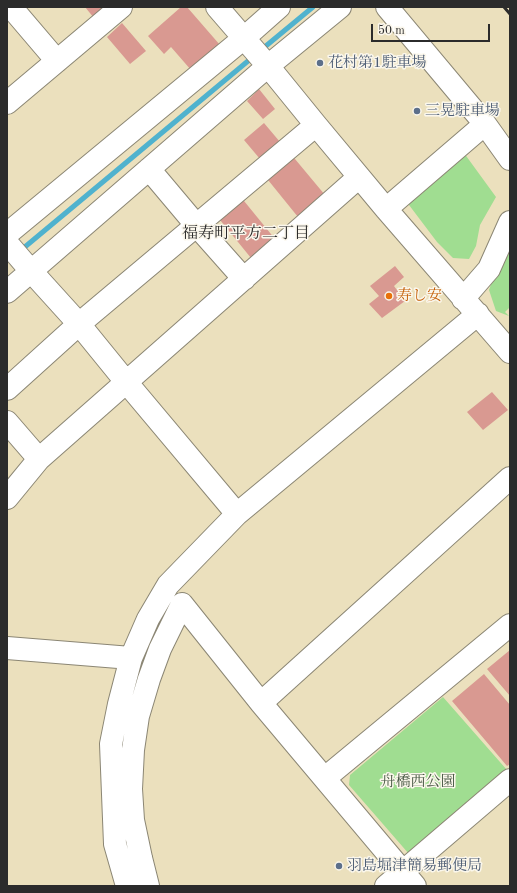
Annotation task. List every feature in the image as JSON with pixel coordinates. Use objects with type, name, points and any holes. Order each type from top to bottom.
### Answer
[{"type":"street","points":[[7,103],[121,7]]},
{"type":"street","points":[[216,7],[257,53],[386,210],[510,352]]},
{"type":"street","points":[[7,292],[28,268],[149,169],[257,53],[280,7]]},
{"type":"street","points":[[237,514],[79,324],[28,268],[8,241],[257,53],[340,7]]},
{"type":"street","points":[[387,7],[485,124],[510,160]]},
{"type":"street","points":[[17,15],[57,61]]},
{"type":"street","points":[[386,210],[485,124]]},
{"type":"street","points":[[7,389],[79,324],[316,125]]},
{"type":"street","points":[[149,169],[244,279]]},
{"type":"street","points":[[7,498],[39,459],[359,177]]},
{"type":"street","points":[[127,886],[115,844],[111,744],[119,704],[131,658],[148,619],[168,585],[237,514],[471,306],[510,222]]},
{"type":"street","points":[[7,422],[39,459]]},
{"type":"street","points":[[261,703],[510,478]]},
{"type":"street","points":[[148,886],[140,858],[133,820],[131,789],[133,750],[138,716],[149,679],[160,649],[182,604],[261,703],[409,879]]},
{"type":"street","points":[[325,778],[510,625]]},
{"type":"street","points":[[7,648],[131,658]]},
{"type":"street","points":[[386,886],[409,879],[510,780]]},
{"type":"green space","points":[[464,153],[496,197],[480,225],[476,246],[469,259],[453,258],[437,242],[406,201]]},
{"type":"green space","points":[[510,234],[510,307],[505,312],[509,316],[496,311],[489,290]]},
{"type":"green space","name":"舟橋西公園","points":[[443,697],[507,770],[409,854],[349,785],[350,775]]},
{"type":"building","points":[[85,7],[108,7],[94,18]]},
{"type":"building","points":[[181,7],[187,7],[220,45],[191,70],[171,47],[164,54],[148,36]]},
{"type":"building","points":[[122,23],[146,51],[130,64],[107,37]]},
{"type":"building","points":[[259,89],[275,109],[263,119],[247,101]]},
{"type":"building","points":[[264,123],[280,142],[260,159],[244,140]]},
{"type":"building","points":[[290,153],[325,195],[298,217],[264,175]]},
{"type":"building","points":[[240,196],[275,239],[251,258],[216,215]]},
{"type":"building","points":[[395,266],[404,277],[394,286],[405,301],[382,318],[369,304],[379,296],[370,286]]},
{"type":"building","points":[[492,392],[508,410],[483,430],[467,412]]},
{"type":"building","points":[[510,650],[510,696],[487,669]]},
{"type":"building","points":[[484,674],[510,705],[510,764],[507,766],[452,701]]},
{"type":"waterway","points":[[261,50],[313,7]]},
{"type":"waterway","points":[[20,251],[254,56]]},
{"type":"railway","points":[[504,7],[510,14]]},
{"type":"place","name":"花村第1駐車場","points":[[320,63]]},
{"type":"place","name":"三晃駐車場","points":[[417,111]]},
{"type":"place","name":"寿し安","points":[[389,296]]},
{"type":"place","name":"羽島堀津簡易郵便局","points":[[339,866]]},
{"type":"district","name":"福寿町平方二丁目","points":[[246,234]]}]
